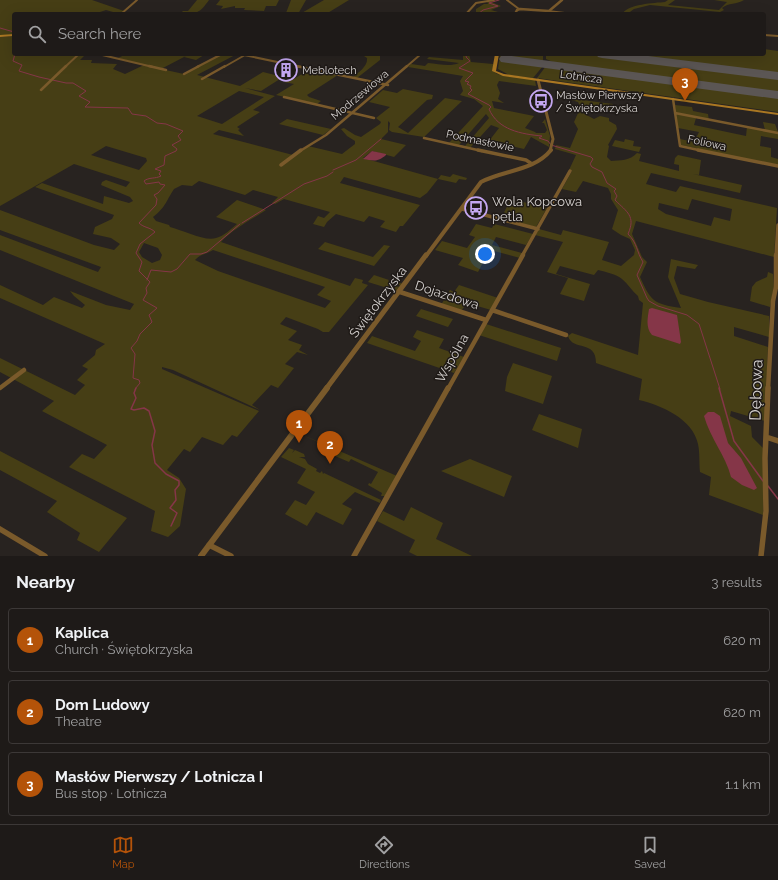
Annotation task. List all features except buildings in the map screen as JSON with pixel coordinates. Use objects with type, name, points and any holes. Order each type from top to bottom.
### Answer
[{"type":"main road","points":[[0,36],[12,35]]},
{"type":"main road","name":"Lotnicza","points":[[497,56],[494,70],[497,73],[778,114]]},
{"type":"street","points":[[123,12],[137,0]]},
{"type":"street","points":[[468,12],[476,3],[494,0]]},
{"type":"street","points":[[507,0],[519,9],[556,12]]},
{"type":"street","points":[[548,11],[562,0]]},
{"type":"street","points":[[766,34],[778,36]]},
{"type":"street","points":[[41,90],[78,56]]},
{"type":"street","points":[[106,56],[166,70]]},
{"type":"street","points":[[184,74],[218,56]]},
{"type":"street","points":[[202,79],[243,56]]},
{"type":"street","points":[[250,56],[388,85]]},
{"type":"street","name":"Modrzewiowa","points":[[281,165],[307,145],[326,135],[388,85],[419,56]]},
{"type":"street","name":"Świętokrzyska","points":[[201,556],[481,182],[488,178],[544,159],[553,145],[552,134],[538,80]]},
{"type":"street","points":[[284,97],[374,118]]},
{"type":"street","name":"Foliowa","points":[[673,99],[680,146],[778,166]]},
{"type":"street","points":[[675,113],[778,134]]},
{"type":"street","name":"Podmasłowie","points":[[424,138],[526,160],[532,164]]},
{"type":"street","name":"Wspólna","points":[[354,556],[570,171]]},
{"type":"street","points":[[462,209],[538,229]]},
{"type":"street","name":"Dębowa","points":[[761,556],[766,510],[766,437],[773,301],[776,287],[775,280],[778,226]]},
{"type":"street","name":"Dojazdowa","points":[[400,292],[486,320]]},
{"type":"street","name":"Dojazdowa","points":[[492,310],[566,335]]},
{"type":"street","points":[[0,388],[24,370]]},
{"type":"street","points":[[766,437],[778,441]]},
{"type":"street","points":[[0,529],[45,556]]},
{"type":"street","points":[[209,545],[230,556]]},
{"type":"shaded area","points":[[0,0],[92,0],[124,11],[12,12],[12,35],[0,36]]},
{"type":"shaded area","points":[[197,0],[209,0],[198,12],[182,12],[188,11]]},
{"type":"shaded area","points":[[220,0],[279,0],[276,6],[266,6],[264,11],[244,10],[245,8],[235,8],[235,6],[221,9],[223,6],[216,5]]},
{"type":"shaded area","points":[[291,0],[306,0],[299,12],[286,12]]},
{"type":"shaded area","points":[[324,0],[349,0],[329,12],[303,12]]},
{"type":"shaded area","points":[[501,0],[491,2],[501,6],[491,10],[498,12],[476,12],[476,9],[484,4],[488,4],[487,1]]},
{"type":"shaded area","points":[[668,0],[675,0],[668,5],[719,10],[727,2],[714,0],[744,0],[725,6],[722,8],[724,10],[720,12],[650,5],[634,9],[630,12],[624,12],[635,6],[665,2]]},
{"type":"shaded area","points":[[12,36],[12,56],[77,56],[52,80],[78,56],[84,56],[80,60],[92,60],[91,63],[117,64],[113,69],[125,74],[144,65],[118,58],[122,56],[202,56],[196,60],[184,57],[161,69],[184,74],[219,56],[233,56],[197,75],[240,86],[263,72],[283,77],[261,91],[245,88],[275,96],[253,110],[260,112],[237,127],[244,136],[219,130],[213,134],[293,155],[308,146],[342,154],[355,144],[355,141],[347,136],[341,129],[344,128],[361,137],[380,124],[381,122],[376,118],[390,107],[369,102],[383,90],[397,93],[403,89],[433,95],[432,99],[427,100],[398,127],[408,133],[445,98],[462,101],[424,137],[392,132],[389,130],[390,123],[388,121],[388,132],[381,139],[406,145],[394,157],[372,151],[363,158],[438,179],[427,193],[420,198],[344,177],[340,183],[420,205],[403,226],[400,226],[396,232],[380,227],[385,221],[369,216],[364,222],[336,214],[324,227],[313,224],[318,216],[324,218],[330,212],[284,199],[275,204],[272,203],[278,197],[253,190],[245,195],[199,181],[192,186],[182,185],[174,189],[163,207],[153,217],[156,221],[169,225],[170,227],[212,239],[225,234],[237,224],[216,217],[237,200],[266,210],[236,229],[221,242],[350,286],[355,278],[363,280],[362,283],[368,285],[329,332],[323,332],[286,317],[280,324],[297,331],[288,340],[302,345],[299,350],[308,355],[297,352],[285,364],[294,368],[278,388],[271,385],[252,405],[260,410],[173,370],[162,367],[162,369],[259,411],[237,437],[232,435],[223,445],[202,437],[190,452],[184,449],[167,470],[179,478],[186,489],[180,526],[168,537],[151,531],[155,511],[69,467],[82,454],[94,459],[107,445],[42,411],[54,401],[0,372],[0,358],[75,395],[85,385],[77,380],[88,369],[82,366],[95,355],[96,350],[105,344],[0,298],[0,285],[43,305],[54,297],[82,308],[85,305],[70,291],[106,305],[130,310],[134,304],[0,250],[0,235],[98,272],[101,267],[0,230],[0,210],[94,245],[114,250],[120,244],[111,238],[93,234],[95,227],[112,219],[114,215],[35,187],[42,183],[103,204],[104,196],[129,203],[133,201],[130,197],[101,185],[102,182],[106,180],[126,187],[130,182],[74,164],[0,206],[0,37]],"holes":[[[239,91],[264,97],[222,124],[197,116]],[[106,146],[146,158],[147,161],[139,170],[91,155]],[[144,243],[158,248],[162,255],[160,260],[152,263],[142,257],[139,252]],[[213,250],[325,287],[317,295],[331,301],[325,308],[218,271],[195,260],[199,256]]]},
{"type":"shaded area","points":[[766,49],[778,51],[778,93],[557,64],[546,59],[546,56],[766,56]]},
{"type":"shaded area","points":[[364,56],[380,56],[380,60],[357,78],[353,77],[363,69],[367,58]]},
{"type":"shaded area","points":[[463,56],[470,56],[471,62],[493,64],[493,71],[497,74],[535,80],[536,86],[499,81],[497,85],[500,93],[498,99],[504,103],[492,101],[494,108],[534,116],[525,128],[536,133],[545,133],[547,130],[544,123],[542,123],[545,119],[550,136],[549,147],[531,137],[524,149],[489,141],[499,128],[491,125],[470,148],[449,143],[483,106],[474,99],[460,95],[463,91],[460,81],[463,76],[408,67],[411,64],[425,66],[428,63],[452,65],[459,63],[427,59],[429,57],[463,60]],"holes":[[[486,114],[489,118],[465,146],[459,145]]]},
{"type":"shaded area","points":[[500,56],[543,56],[543,61],[539,62],[543,66],[533,78],[509,75],[498,69]]},
{"type":"shaded area","points":[[546,66],[778,97],[778,112],[537,78]]},
{"type":"shaded area","points":[[310,69],[338,75],[307,95],[321,101],[317,104],[276,95],[294,84],[284,82],[294,79]]},
{"type":"shaded area","points":[[559,92],[582,95],[582,100],[613,104],[611,110],[580,106],[578,102],[561,97]]},
{"type":"shaded area","points":[[675,105],[692,107],[693,111],[708,114],[709,121],[696,118],[694,125],[746,136],[747,127],[765,130],[763,122],[775,124],[778,132],[778,139],[761,136],[760,146],[771,148],[771,157],[778,159],[778,166],[681,145],[680,139],[694,142],[699,132],[678,128]]},
{"type":"shaded area","points":[[579,111],[594,119],[600,116],[609,118],[609,121],[616,125],[617,129],[608,145],[607,157],[611,161],[628,159],[637,153],[641,154],[639,161],[679,171],[679,165],[674,164],[675,158],[678,155],[701,160],[699,175],[693,174],[742,185],[740,193],[651,173],[646,184],[676,192],[680,186],[777,208],[774,257],[636,221],[632,234],[642,257],[647,262],[640,277],[650,296],[659,303],[681,308],[668,277],[671,259],[698,265],[695,269],[677,266],[674,278],[680,294],[769,316],[769,337],[734,327],[734,336],[768,347],[765,421],[731,411],[730,416],[751,426],[752,437],[763,448],[763,515],[709,495],[711,477],[700,472],[698,444],[690,427],[675,414],[657,405],[639,400],[642,379],[596,363],[595,356],[592,351],[588,348],[574,344],[568,336],[572,333],[638,355],[643,303],[620,277],[611,273],[598,270],[594,275],[560,266],[556,274],[590,284],[584,301],[560,294],[568,278],[547,272],[563,242],[535,235],[539,229],[561,235],[563,230],[609,242],[602,260],[621,266],[634,255],[635,250],[630,239],[612,229],[618,210],[611,199],[611,194],[608,188],[583,181],[576,192],[562,189],[572,171],[569,170],[576,155],[555,149],[556,145],[570,148],[578,129],[574,122]],"holes":[[[692,199],[732,209],[730,221],[714,217],[711,226],[666,214],[658,209],[659,203],[688,210]]]},
{"type":"shaded area","points":[[287,119],[331,129],[323,135],[279,124]]},
{"type":"shaded area","points":[[625,139],[634,141],[633,146],[641,147],[639,152],[612,146],[615,140],[624,142]]},
{"type":"shaded area","points":[[372,151],[386,155],[381,159],[376,160],[363,159]]},
{"type":"shaded area","points":[[453,174],[467,178],[466,180],[459,179],[456,183],[438,179],[441,175],[450,177]]},
{"type":"shaded area","points":[[511,199],[547,208],[536,227],[501,218]]},
{"type":"shaded area","points":[[476,224],[492,228],[494,224],[533,234],[526,245],[496,237],[492,245],[522,253],[520,258],[483,248],[477,255],[486,257],[478,272],[458,265],[463,258],[435,250],[442,241],[467,248],[475,237],[469,235]]},
{"type":"shaded area","points":[[325,242],[373,257],[384,245],[390,246],[374,266],[318,249]]},
{"type":"shaded area","points":[[768,272],[773,274],[774,287],[770,307],[750,301],[752,287],[756,282],[767,277]]},
{"type":"shaded area","points":[[374,275],[389,280],[388,281],[390,282],[388,287],[394,289],[396,286],[400,287],[397,291],[368,282]]},
{"type":"shaded area","points":[[391,280],[403,284],[401,286],[390,282]]},
{"type":"shaded area","points":[[459,285],[498,298],[491,310],[467,303],[461,311],[441,305],[450,290],[454,292]]},
{"type":"shaded area","points":[[652,308],[677,315],[681,342],[680,344],[652,335],[648,329],[648,322],[649,309]]},
{"type":"shaded area","points":[[421,309],[453,319],[448,327],[416,316]]},
{"type":"shaded area","points":[[486,324],[561,348],[557,361],[479,335]]},
{"type":"shaded area","points":[[417,330],[444,339],[439,348],[464,357],[454,373],[367,343],[372,336],[415,351],[421,341],[413,337]]},
{"type":"shaded area","points":[[513,363],[552,376],[543,404],[505,391],[507,377]]},
{"type":"shaded area","points":[[708,412],[714,412],[720,416],[728,443],[741,458],[757,488],[754,490],[742,485],[731,477],[726,462],[710,432],[704,416]]},
{"type":"shaded area","points":[[539,414],[582,429],[578,448],[532,430]]},
{"type":"shaded area","points":[[298,433],[397,476],[385,496],[381,496],[382,493],[368,485],[369,483],[371,484],[378,472],[351,459],[349,462],[335,456],[338,451]]},
{"type":"shaded area","points":[[289,448],[294,450],[292,453],[295,450],[304,454],[305,457],[299,457],[305,459],[308,464],[317,469],[316,471],[320,473],[322,471],[323,474],[324,473],[381,500],[380,503],[355,492],[342,504],[352,509],[343,525],[316,512],[307,526],[285,514],[295,500],[306,505],[315,492],[297,483],[306,469],[281,457]]},
{"type":"shaded area","points":[[0,451],[127,518],[99,552],[77,540],[80,533],[47,512],[57,501],[0,470]]},
{"type":"shaded area","points":[[470,459],[512,476],[504,497],[441,471]]},
{"type":"shaded area","points":[[411,507],[443,523],[436,539],[472,556],[417,556],[409,552],[415,540],[377,521],[383,511],[404,521]]},
{"type":"waterway","points":[[480,12],[498,6],[489,3],[499,0]]},
{"type":"waterway","points":[[0,28],[12,31]]},
{"type":"waterway","points":[[14,56],[13,61],[22,65],[19,71],[39,77],[66,83],[73,83],[86,91],[79,96],[90,102],[85,107],[128,108],[132,114],[146,116],[157,123],[166,124],[183,131],[178,136],[181,140],[172,145],[177,149],[176,151],[165,156],[164,165],[155,169],[161,171],[159,174],[161,176],[144,181],[146,184],[159,182],[160,184],[165,185],[158,193],[154,195],[157,199],[156,205],[139,223],[155,232],[140,244],[136,253],[142,262],[139,271],[147,279]]},
{"type":"waterway","points":[[466,56],[470,61],[459,68],[473,73],[465,81],[469,82],[467,84],[471,86],[470,88],[472,90],[468,94],[489,105],[491,107],[489,109],[498,122],[511,130],[542,136],[539,138],[548,141],[551,145],[591,157],[593,159],[590,164],[592,167],[602,172],[607,183],[616,189],[614,191],[617,196],[615,200],[631,218],[628,234],[634,241],[643,262],[637,275],[647,298],[649,301],[658,306],[687,315],[699,324],[720,389]]},
{"type":"waterway","points":[[333,170],[356,160],[381,139]]},
{"type":"waterway","points":[[242,223],[304,184],[327,176],[333,172]]},
{"type":"waterway","points":[[147,279],[151,270],[171,272],[177,269],[190,254],[201,254],[207,252],[240,224]]},
{"type":"waterway","points":[[135,389],[140,383],[139,380],[133,378],[135,354],[131,348],[137,341],[140,334],[152,322],[149,315],[157,308],[143,300],[147,293],[146,288],[150,282],[147,279]]},
{"type":"waterway","points":[[136,388],[134,393],[136,398],[131,409],[134,410],[144,408],[149,411],[155,431],[152,445],[155,463],[166,474],[179,481],[179,485],[175,490],[176,500],[170,508],[177,513],[171,526]]},
{"type":"waterway","points":[[719,388],[734,441],[763,481]]},
{"type":"waterway","points":[[768,486],[778,499]]},
{"type":"runway","points":[[618,56],[778,76]]},
{"type":"runway","points":[[505,59],[778,95]]},
{"type":"place","name":"Meblotech","points":[[286,70]]},
{"type":"place","name":"Masłów Pierwszy / Świętokrzyska","points":[[541,101]]},
{"type":"place","name":"Masłów Pierwszy / Lotnicza I","points":[[685,101]]},
{"type":"place","name":"Wola Kopcowa pętla","points":[[476,208]]},
{"type":"place","name":"Kaplica","points":[[299,443]]},
{"type":"place","name":"Dom Ludowy","points":[[330,464]]}]
